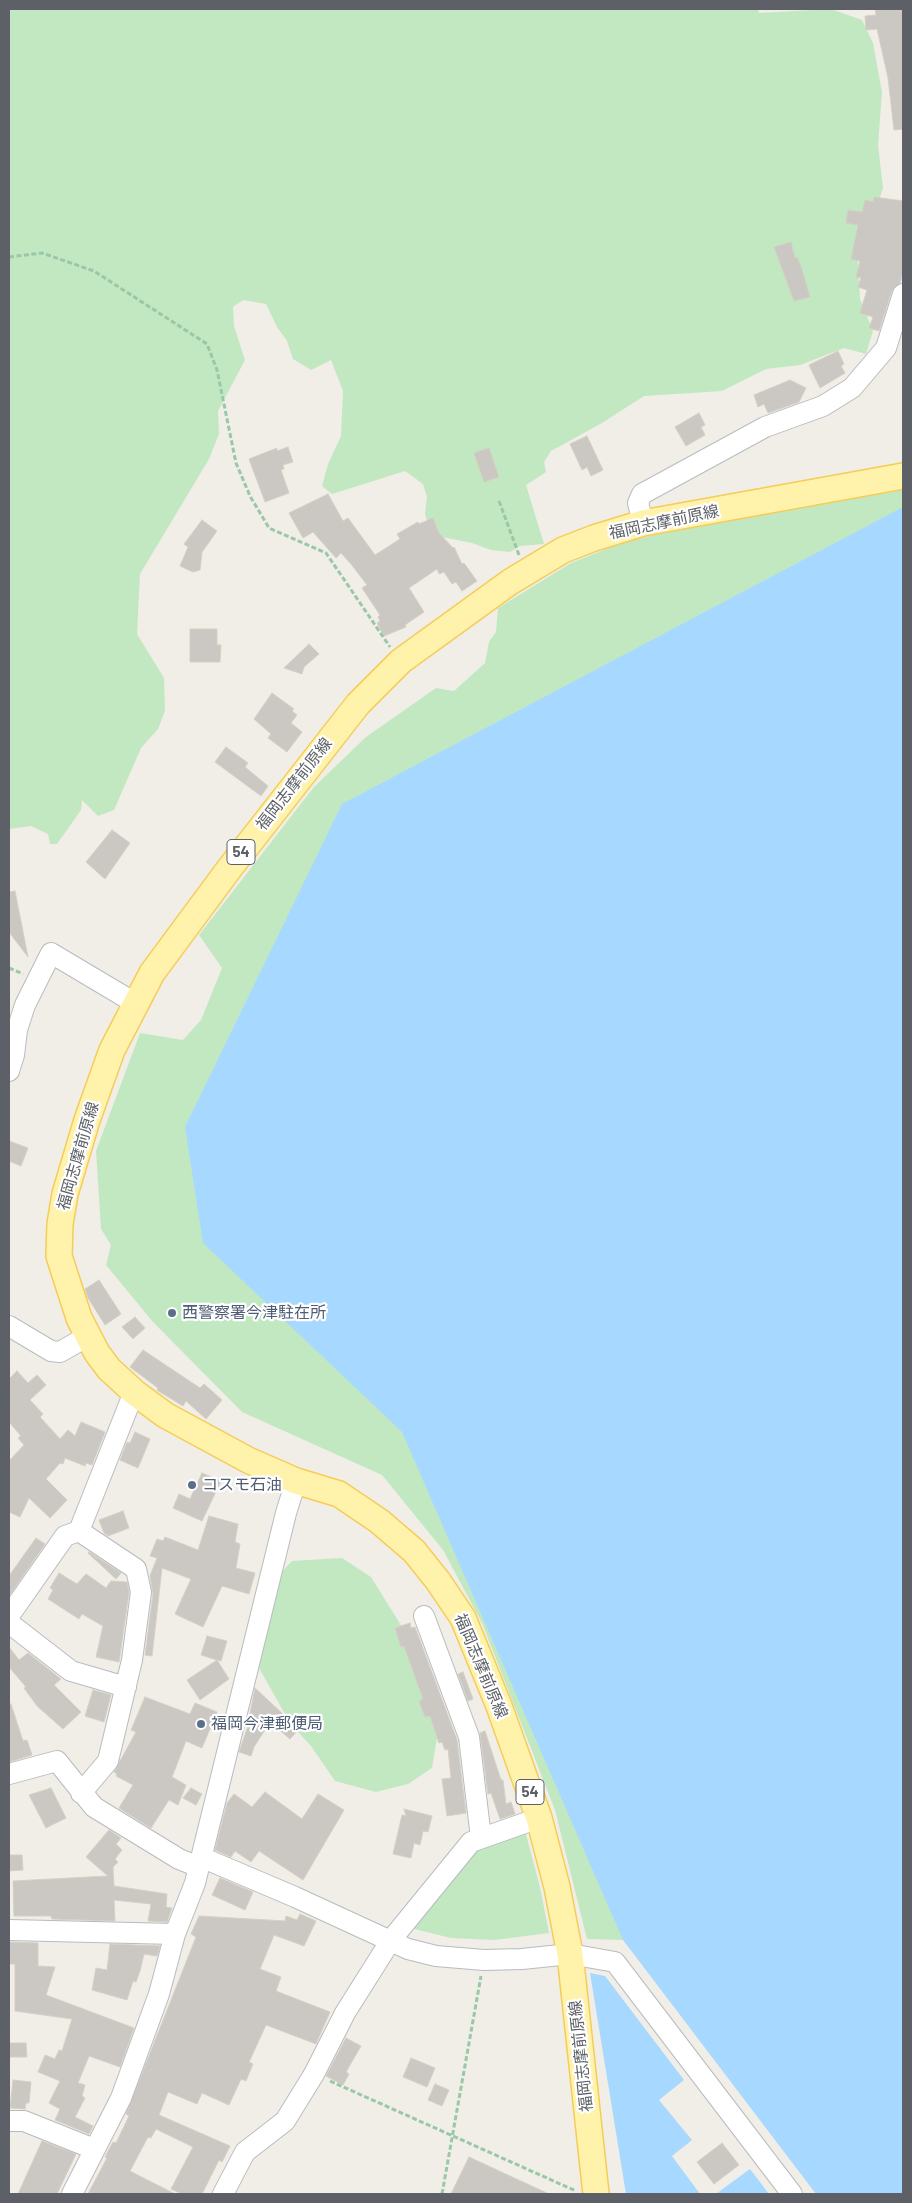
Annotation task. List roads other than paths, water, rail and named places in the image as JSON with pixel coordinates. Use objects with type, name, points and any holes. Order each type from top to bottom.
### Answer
[{"type":"main road","name":"福岡志摩前原線","points":[[596,2194],[570,1954],[557,1887],[539,1818],[499,1706],[463,1618],[438,1581],[414,1551],[379,1520],[339,1494],[296,1481],[213,1441],[165,1414],[134,1392],[110,1368],[88,1336],[73,1303],[59,1256],[60,1224],[65,1194],[87,1120],[112,1050],[135,1003],[172,943],[358,704],[400,662],[446,626],[525,572],[563,550],[643,523],[903,476]]},
{"type":"street","points":[[643,523],[638,503],[642,494],[764,427],[823,406],[852,388],[886,348],[903,294]]},
{"type":"street","points":[[9,1071],[14,1055],[17,1030],[25,1005],[52,953],[135,1003]]},
{"type":"street","points":[[9,1326],[51,1351],[60,1352],[88,1336]]},
{"type":"street","points":[[9,1616],[65,1536],[79,1531],[134,1392]]},
{"type":"street","points":[[72,2194],[124,2089],[159,1994],[176,1934],[195,1883],[286,1513],[296,1481]]},
{"type":"street","points":[[79,1531],[136,1569],[141,1592],[132,1660],[108,1761],[82,1793]]},
{"type":"street","points":[[424,1616],[469,1737],[481,1838]]},
{"type":"street","points":[[9,1623],[70,1671],[126,1687]]},
{"type":"street","points":[[9,1774],[56,1761],[94,1808],[179,1859],[200,1862],[391,1940],[408,1949],[436,1956],[484,1960],[522,1959],[570,1954],[615,1962],[792,2194]]},
{"type":"street","points":[[224,2194],[245,2152],[285,2121],[314,2074],[345,2013],[391,1940],[471,1842],[539,1818]]},
{"type":"street","points":[[9,1930],[176,1934]]},
{"type":"street","points":[[9,2121],[24,2121],[94,2149]]},
{"type":"water","points":[[903,507],[903,2194],[816,2194],[623,1940],[402,1432],[203,1243],[185,1127],[342,804]]},
{"type":"water","points":[[590,1973],[605,1976],[684,2080],[659,2100],[692,2140],[672,2156],[700,2194],[626,2194]]},
{"type":"water","points":[[750,2169],[769,2194],[716,2194]]},
{"type":"place","name":"西警察署今津駐在所","points":[[172,1313]]},
{"type":"place","name":"コスモ石油","points":[[192,1485]]},
{"type":"place","name":"福岡今津郵便局","points":[[201,1724]]}]
